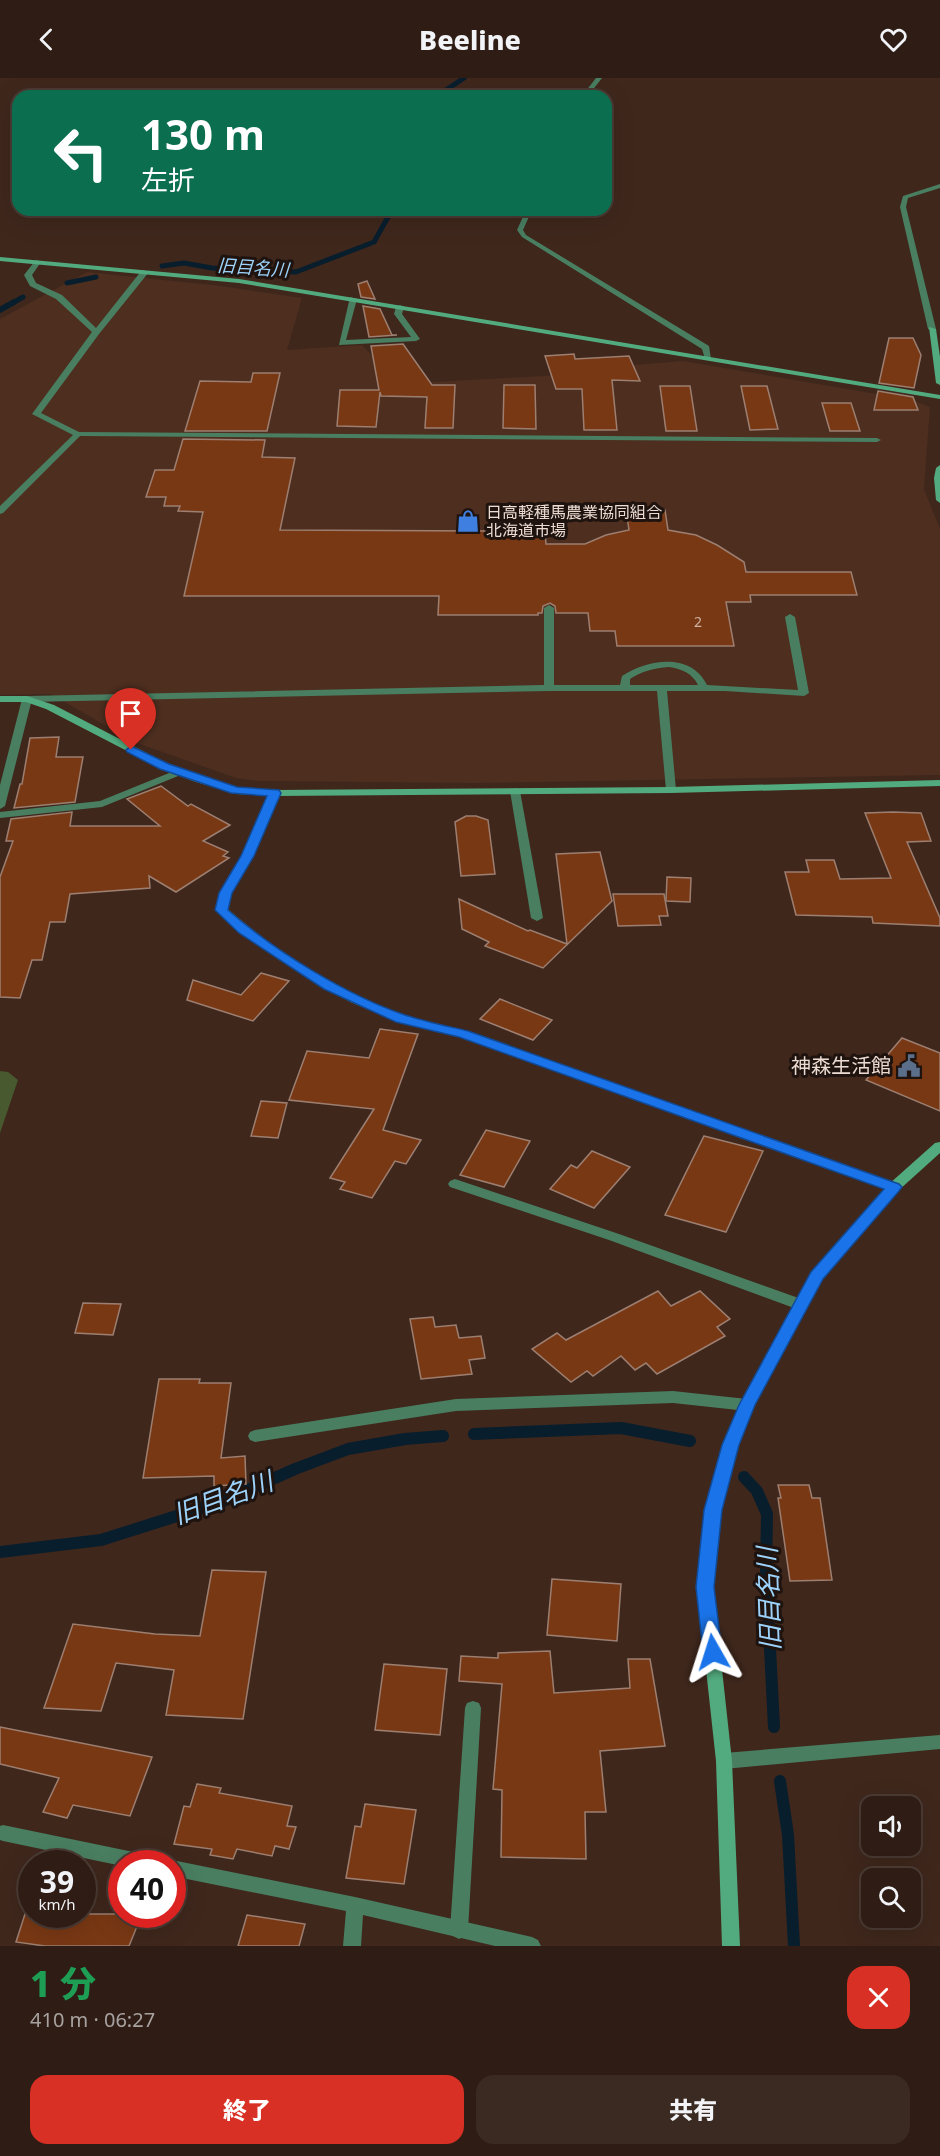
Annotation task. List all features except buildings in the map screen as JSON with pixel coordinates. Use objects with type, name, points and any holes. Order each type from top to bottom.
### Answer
[{"type":"street","points":[[590,90],[599,78]]},
{"type":"street","points":[[940,186],[906,197],[903,207],[932,329],[940,383]]},
{"type":"street","points":[[526,216],[520,230],[524,236],[706,348],[708,357]]},
{"type":"street","points":[[0,259],[239,281],[940,397]]},
{"type":"street","points":[[37,262],[28,275],[33,284],[59,297],[96,332]]},
{"type":"street","points":[[145,272],[96,332],[36,414],[78,434],[877,440]]},
{"type":"street","points":[[353,299],[342,343],[416,339],[398,314],[400,307]]},
{"type":"street","points":[[0,511],[78,434]]},
{"type":"street","points":[[940,468],[938,478],[940,500]]},
{"type":"street","points":[[549,608],[549,688]]},
{"type":"street","points":[[0,699],[549,688],[704,688],[804,693],[790,617]]},
{"type":"street","points":[[625,688],[625,678],[635,669],[652,664],[671,664],[695,674],[701,678],[704,688]]},
{"type":"street","points":[[662,688],[671,790]]},
{"type":"street","points":[[27,699],[50,707],[179,772],[236,791],[275,793],[671,790],[940,783]]},
{"type":"street","points":[[0,806],[27,699]]},
{"type":"street","points":[[0,815],[102,804],[179,772]]},
{"type":"street","points":[[515,791],[537,918]]},
{"type":"street","points":[[275,793],[247,856],[225,893],[222,910],[244,930],[329,986],[401,1019],[463,1034],[894,1187]]},
{"type":"street","points":[[731,1946],[724,1761],[705,1587],[713,1510],[730,1445],[747,1405],[799,1305],[817,1276],[894,1187],[940,1146]]},
{"type":"street","points":[[455,1184],[614,1237],[799,1305]]},
{"type":"street","points":[[255,1436],[456,1405],[673,1397],[747,1405]]},
{"type":"street","points":[[459,1930],[473,1708]]},
{"type":"street","points":[[724,1761],[940,1742]]},
{"type":"street","points":[[3,1833],[108,1855]]},
{"type":"street","points":[[186,1871],[355,1905],[532,1946]]},
{"type":"street","points":[[352,1946],[355,1905]]},
{"type":"shaded area","name":"日高軽種馬農業協同組合 北海道市場","points":[[87,272],[221,286],[302,298],[287,350],[362,345],[399,384],[560,375],[560,371],[683,361],[912,400],[930,407],[924,489],[940,529],[940,775],[475,783],[258,781],[236,778],[134,742],[51,694],[0,695],[0,319]]},
{"type":"green space","points":[[0,1071],[8,1072],[18,1080],[0,1133]]},
{"type":"waterway","name":"旧目名川","points":[[446,90],[464,78]]},
{"type":"waterway","name":"旧目名川","points":[[162,266],[184,263],[212,268],[296,272],[374,242],[389,216]]},
{"type":"waterway","name":"旧目名川","points":[[67,283],[96,277]]},
{"type":"waterway","name":"旧目名川","points":[[11,304],[23,297]]},
{"type":"waterway","name":"旧目名川","points":[[0,310],[14,302]]},
{"type":"waterway","name":"旧目名川","points":[[474,1434],[621,1428],[690,1441]]},
{"type":"waterway","name":"旧目名川","points":[[0,1552],[101,1540],[221,1502],[295,1469],[348,1449],[405,1439],[443,1436]]},
{"type":"waterway","name":"旧目名川","points":[[744,1477],[757,1491],[767,1514],[766,1570],[774,1727]]},
{"type":"waterway","name":"旧目名川","points":[[780,1781],[788,1835],[794,1946]]},
{"type":"place","name":"日高軽種馬農業協同組合 北海道市場","points":[[468,521]]},
{"type":"place","name":"神森生活館","points":[[909,1066]]},
{"type":"route","points":[[131,750],[197,779],[236,791],[275,793],[247,856],[225,893],[222,910],[244,930],[329,986],[401,1019],[463,1034],[894,1187],[817,1276],[799,1305],[747,1405],[730,1445],[713,1510],[705,1587],[713,1652]]}]
